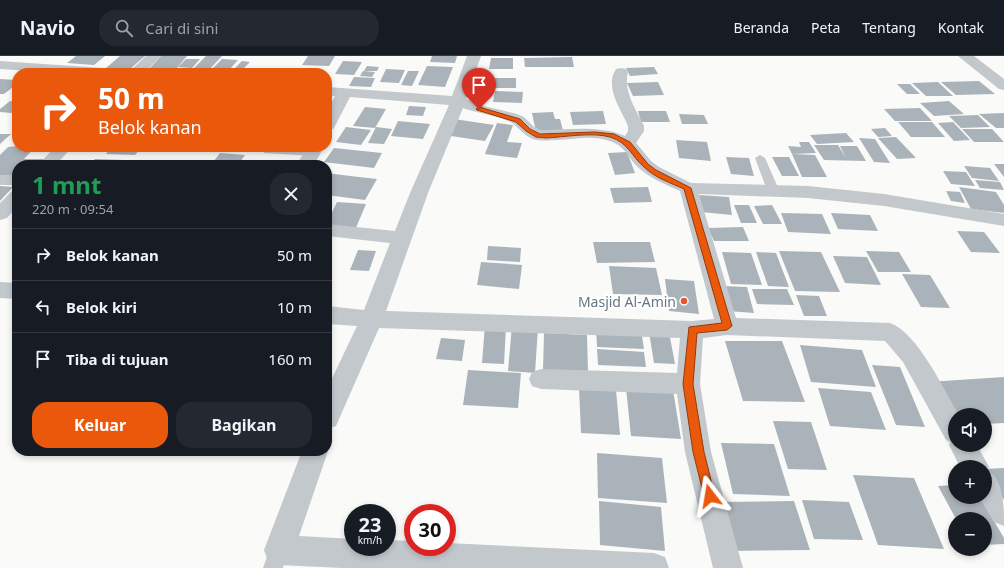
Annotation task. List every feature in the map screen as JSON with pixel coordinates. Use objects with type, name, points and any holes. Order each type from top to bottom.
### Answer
[{"type":"street","points":[[141,68],[154,56]]},
{"type":"street","points":[[332,406],[358,346],[372,319],[419,193],[458,101],[474,56]]},
{"type":"street","points":[[965,56],[1004,86]]},
{"type":"street","points":[[0,65],[48,68]]},
{"type":"street","points":[[621,72],[619,76],[619,90],[636,126],[636,131],[628,143]]},
{"type":"street","points":[[332,91],[458,101],[479,109],[511,117],[518,120],[528,130],[538,135],[595,134],[612,136],[628,143],[645,165],[653,172],[688,188],[808,192],[884,200],[1004,220]]},
{"type":"street","points":[[332,117],[345,92]]},
{"type":"street","points":[[52,160],[59,152]]},
{"type":"street","points":[[0,180],[12,180]]},
{"type":"street","points":[[688,188],[727,326]]},
{"type":"street","points":[[0,214],[12,201]]},
{"type":"street","points":[[332,231],[402,238]]},
{"type":"street","points":[[0,290],[12,291]]},
{"type":"street","points":[[332,315],[372,319],[692,330],[727,326],[890,332],[900,340],[911,355],[948,420]]},
{"type":"street","points":[[692,330],[688,384],[698,452],[728,568]]},
{"type":"street","points":[[541,379],[688,384]]},
{"type":"street","points":[[313,456],[276,559],[654,568]]},
{"type":"street","points":[[992,493],[1004,512]]},
{"type":"lane","points":[[279,152],[311,155]]},
{"type":"lane","points":[[760,158],[773,190]]},
{"type":"building","points":[[76,56],[105,56],[94,65],[67,63]]},
{"type":"building","points":[[120,56],[145,56],[131,68],[106,68]]},
{"type":"building","points":[[161,56],[187,56],[177,68],[150,68]]},
{"type":"building","points":[[206,56],[222,56],[211,68],[194,68]]},
{"type":"building","points":[[308,56],[335,56],[329,66],[302,65]]},
{"type":"building","points":[[432,56],[457,56],[455,63],[430,62]]},
{"type":"building","points":[[572,57],[574,67],[525,67],[524,58]]},
{"type":"building","points":[[491,58],[513,58],[513,69],[489,69]]},
{"type":"building","points":[[186,59],[200,59],[192,68],[178,67]]},
{"type":"building","points":[[222,59],[238,60],[231,68],[213,68]]},
{"type":"building","points":[[242,61],[250,62],[244,68],[235,68]]},
{"type":"building","points":[[343,61],[362,62],[354,75],[335,74]]},
{"type":"building","points":[[367,66],[379,67],[377,71],[364,71]]},
{"type":"building","points":[[427,66],[453,67],[445,87],[418,85]]},
{"type":"building","points":[[654,67],[658,74],[630,76],[626,68]]},
{"type":"building","points":[[386,69],[405,70],[399,83],[380,82]]},
{"type":"building","points":[[363,71],[375,72],[372,77],[360,76]]},
{"type":"building","points":[[408,71],[419,71],[412,86],[401,85]]},
{"type":"building","points":[[354,77],[375,78],[371,87],[349,86]]},
{"type":"building","points":[[489,78],[516,78],[516,88],[489,88]]},
{"type":"building","points":[[0,79],[12,80],[12,88],[4,94],[0,94]]},
{"type":"building","points":[[979,81],[995,94],[956,95],[941,82]]},
{"type":"building","points":[[658,82],[664,95],[633,96],[627,83]]},
{"type":"building","points":[[938,82],[953,96],[926,96],[912,83]]},
{"type":"building","points":[[897,84],[910,84],[920,94],[907,94]]},
{"type":"building","points":[[495,91],[523,92],[522,103],[493,102]]},
{"type":"building","points":[[10,101],[12,101],[11,113],[0,112],[0,109]]},
{"type":"building","points":[[949,101],[964,114],[934,116],[920,103]]},
{"type":"building","points":[[409,106],[426,107],[423,116],[406,115]]},
{"type":"building","points":[[365,107],[386,109],[375,128],[353,126]]},
{"type":"building","points":[[920,108],[932,121],[895,121],[884,109]]},
{"type":"building","points":[[603,111],[606,124],[573,125],[570,112]]},
{"type":"building","points":[[638,111],[666,111],[670,122],[641,122]]},
{"type":"building","points":[[553,112],[555,119],[560,119],[563,131],[536,132],[532,113]]},
{"type":"building","points":[[1004,113],[1004,128],[996,128],[979,114]]},
{"type":"building","points":[[679,114],[704,115],[708,124],[682,124]]},
{"type":"building","points":[[978,115],[990,127],[961,128],[949,116]]},
{"type":"building","points":[[454,119],[494,125],[485,141],[444,135]]},
{"type":"building","points":[[398,121],[430,124],[423,139],[391,136]]},
{"type":"building","points":[[898,122],[932,122],[945,137],[911,137]]},
{"type":"building","points":[[953,122],[970,140],[954,141],[938,123]]},
{"type":"building","points":[[497,123],[513,125],[507,142],[522,143],[517,158],[485,154]]},
{"type":"building","points":[[346,127],[371,130],[361,145],[336,142]]},
{"type":"building","points":[[376,127],[392,129],[384,144],[368,143]]},
{"type":"building","points":[[885,128],[892,136],[878,137],[871,129]]},
{"type":"building","points":[[962,129],[992,129],[1004,142],[974,142]]},
{"type":"building","points":[[846,133],[854,142],[817,144],[810,135]]},
{"type":"building","points":[[0,134],[11,134],[0,144]]},
{"type":"building","points":[[896,137],[916,158],[897,159],[878,138]]},
{"type":"building","points":[[859,138],[875,139],[890,163],[874,162]]},
{"type":"building","points":[[676,140],[707,142],[711,161],[679,158]]},
{"type":"building","points":[[799,142],[809,142],[816,153],[792,154],[788,146],[801,147]]},
{"type":"building","points":[[814,145],[838,145],[846,158],[840,146],[857,146],[866,161],[824,160]]},
{"type":"building","points":[[8,147],[12,147],[12,152],[30,152],[24,159],[45,159],[12,160],[12,177],[0,177],[0,155]]},
{"type":"building","points":[[334,148],[382,153],[374,168],[332,163],[332,160],[325,160]]},
{"type":"building","points":[[108,152],[138,152],[135,155],[106,154]]},
{"type":"building","points":[[627,152],[635,173],[615,175],[608,153]]},
{"type":"building","points":[[220,153],[245,155],[242,160],[215,160]]},
{"type":"building","points":[[792,154],[815,155],[827,177],[802,177]]},
{"type":"building","points":[[726,157],[749,158],[754,176],[731,174]]},
{"type":"building","points":[[772,157],[789,157],[799,176],[782,176]]},
{"type":"building","points":[[95,159],[123,160],[94,160]]},
{"type":"building","points":[[994,164],[1004,164],[1004,177]]},
{"type":"building","points":[[964,166],[990,168],[999,181],[972,178]]},
{"type":"building","points":[[943,171],[966,172],[975,186],[951,184]]},
{"type":"building","points":[[332,174],[377,179],[365,200],[332,196]]},
{"type":"building","points":[[975,180],[1000,182],[1004,190],[980,188]]},
{"type":"building","points":[[0,186],[12,187],[12,188],[0,201]]},
{"type":"building","points":[[648,187],[652,202],[614,203],[610,188]]},
{"type":"building","points":[[959,187],[996,192],[1004,205],[1004,213],[971,209]]},
{"type":"building","points":[[946,191],[960,192],[965,203],[951,201]]},
{"type":"building","points":[[699,195],[729,197],[732,215],[701,212]]},
{"type":"building","points":[[337,202],[366,204],[355,230],[332,228],[332,212]]},
{"type":"building","points":[[734,205],[749,205],[757,223],[741,223]]},
{"type":"building","points":[[772,205],[782,224],[763,224],[754,206]]},
{"type":"building","points":[[781,213],[822,214],[831,234],[788,232]]},
{"type":"building","points":[[831,213],[870,215],[878,231],[838,229]]},
{"type":"building","points":[[743,227],[749,241],[714,241],[708,228]]},
{"type":"building","points":[[957,231],[984,232],[1000,253],[971,252]]},
{"type":"building","points":[[593,242],[650,242],[655,262],[597,263]]},
{"type":"building","points":[[488,246],[521,248],[520,262],[487,260]]},
{"type":"building","points":[[358,250],[376,251],[369,271],[350,270]]},
{"type":"building","points":[[779,251],[821,252],[840,292],[795,291]]},
{"type":"building","points":[[866,251],[899,252],[911,272],[878,272]]},
{"type":"building","points":[[722,252],[751,253],[762,285],[731,284]]},
{"type":"building","points":[[756,252],[776,253],[789,287],[768,286]]},
{"type":"building","points":[[833,256],[867,257],[881,285],[845,283]]},
{"type":"building","points":[[481,262],[522,265],[519,289],[477,285]]},
{"type":"building","points":[[609,266],[656,268],[662,295],[613,294]]},
{"type":"building","points":[[902,274],[930,275],[950,308],[921,307]]},
{"type":"building","points":[[665,279],[694,281],[699,314],[669,311]]},
{"type":"building","points":[[722,286],[747,287],[754,313],[728,311]]},
{"type":"building","points":[[752,289],[787,289],[794,305],[757,304]]},
{"type":"building","points":[[796,295],[819,296],[827,316],[804,316]]},
{"type":"building","points":[[485,325],[506,326],[504,364],[482,363]]},
{"type":"building","points":[[512,325],[538,327],[535,373],[508,371]]},
{"type":"building","points":[[596,328],[641,330],[644,349],[597,347]]},
{"type":"building","points":[[649,332],[669,332],[675,364],[654,363]]},
{"type":"building","points":[[544,333],[587,335],[588,372],[543,370]]},
{"type":"building","points":[[441,338],[465,340],[462,361],[436,359]]},
{"type":"building","points":[[725,341],[782,341],[805,402],[743,401]]},
{"type":"building","points":[[800,345],[862,350],[876,387],[811,382]]},
{"type":"building","points":[[597,349],[644,352],[646,367],[598,365]]},
{"type":"building","points":[[872,365],[900,367],[925,427],[896,425]]},
{"type":"building","points":[[468,370],[521,373],[518,408],[463,405]]},
{"type":"building","points":[[1004,377],[1004,423],[992,424],[992,408],[948,408],[948,412],[928,382]]},
{"type":"building","points":[[579,388],[616,390],[620,435],[581,433]]},
{"type":"building","points":[[626,388],[673,390],[681,439],[631,436]]},
{"type":"building","points":[[818,388],[871,392],[886,430],[830,426]]},
{"type":"building","points":[[773,421],[811,422],[827,470],[788,469]]},
{"type":"building","points":[[721,443],[774,444],[790,496],[733,494]]},
{"type":"building","points":[[597,453],[662,458],[667,503],[598,498]]},
{"type":"building","points":[[1004,468],[1004,500],[992,482],[992,469]]},
{"type":"building","points":[[853,475],[914,478],[944,549],[878,545]]},
{"type":"building","points":[[948,485],[948,504],[984,504],[989,512],[952,512],[938,486]]},
{"type":"building","points":[[802,500],[849,502],[863,540],[814,539]]},
{"type":"building","points":[[599,501],[661,507],[665,551],[600,545]]},
{"type":"building","points":[[794,501],[810,550],[729,551],[716,502]]},
{"type":"building","points":[[992,518],[1004,538],[1004,544],[992,545]]},
{"type":"place","name":"Masjid Al-Amin","points":[[684,301]]},
{"type":"route","points":[[479,109],[518,120],[528,130],[538,135],[595,134],[612,136],[628,143],[645,165],[653,172],[688,188],[727,326],[692,330],[688,384],[698,452],[710,496]]}]
